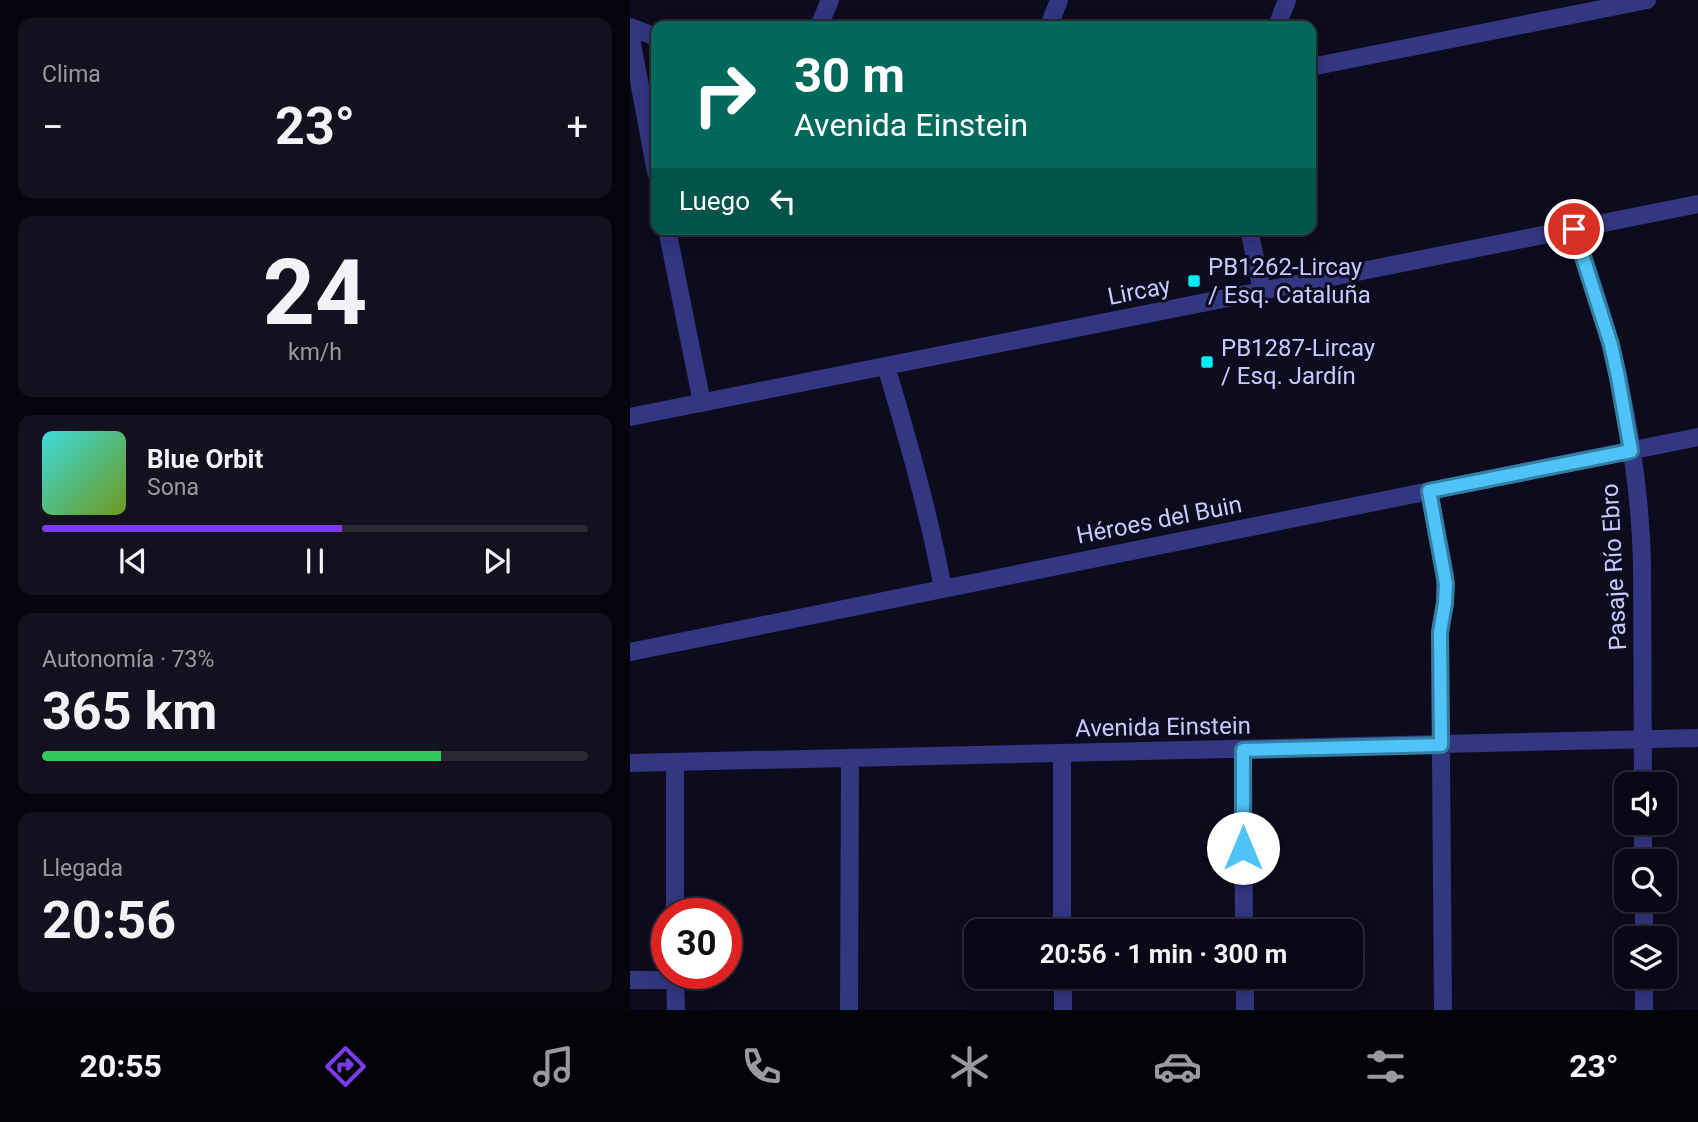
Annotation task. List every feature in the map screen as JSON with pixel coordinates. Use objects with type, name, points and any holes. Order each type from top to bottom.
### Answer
[{"type":"street","points":[[821,21],[830,0]]},
{"type":"street","points":[[1051,21],[1059,0]]},
{"type":"street","points":[[1279,21],[1287,0]]},
{"type":"street","points":[[1316,66],[1647,0]]},
{"type":"street","points":[[630,27],[651,35]]},
{"type":"street","points":[[630,33],[651,145]]},
{"type":"street","name":"Lircay","points":[[630,417],[1698,204]]},
{"type":"street","name":"Pasaje Río Ebro","points":[[1574,229],[1611,345],[1631,451],[1641,528],[1643,772]]},
{"type":"street","points":[[668,235],[702,403]]},
{"type":"street","points":[[1251,235],[1262,291]]},
{"type":"street","points":[[886,366],[922,490],[943,589]]},
{"type":"street","name":"Héroes del Buin","points":[[630,652],[1698,437]]},
{"type":"street","points":[[1429,491],[1446,584],[1440,632],[1443,1010]]},
{"type":"street","name":"Avenida Einstein","points":[[630,763],[1698,738]]},
{"type":"street","points":[[1243,750],[1244,919]]},
{"type":"street","points":[[1062,754],[1062,919]]},
{"type":"street","points":[[849,1010],[850,759]]},
{"type":"street","points":[[675,762],[675,898]]},
{"type":"street","points":[[630,980],[651,978]]},
{"type":"street","points":[[675,989],[676,1010]]},
{"type":"street","points":[[1063,989],[1063,1010]]},
{"type":"street","points":[[1245,989],[1245,1010]]},
{"type":"street","points":[[1644,989],[1644,1010]]},
{"type":"place","name":"PB1262-Lircay / Esq. Cataluña","points":[[1194,281]]},
{"type":"place","name":"PB1287-Lircay / Esq. Jardín","points":[[1207,362]]},
{"type":"route","points":[[1243,848],[1243,750],[1441,745],[1440,632],[1446,584],[1429,491],[1631,451],[1611,345],[1574,229]]}]
